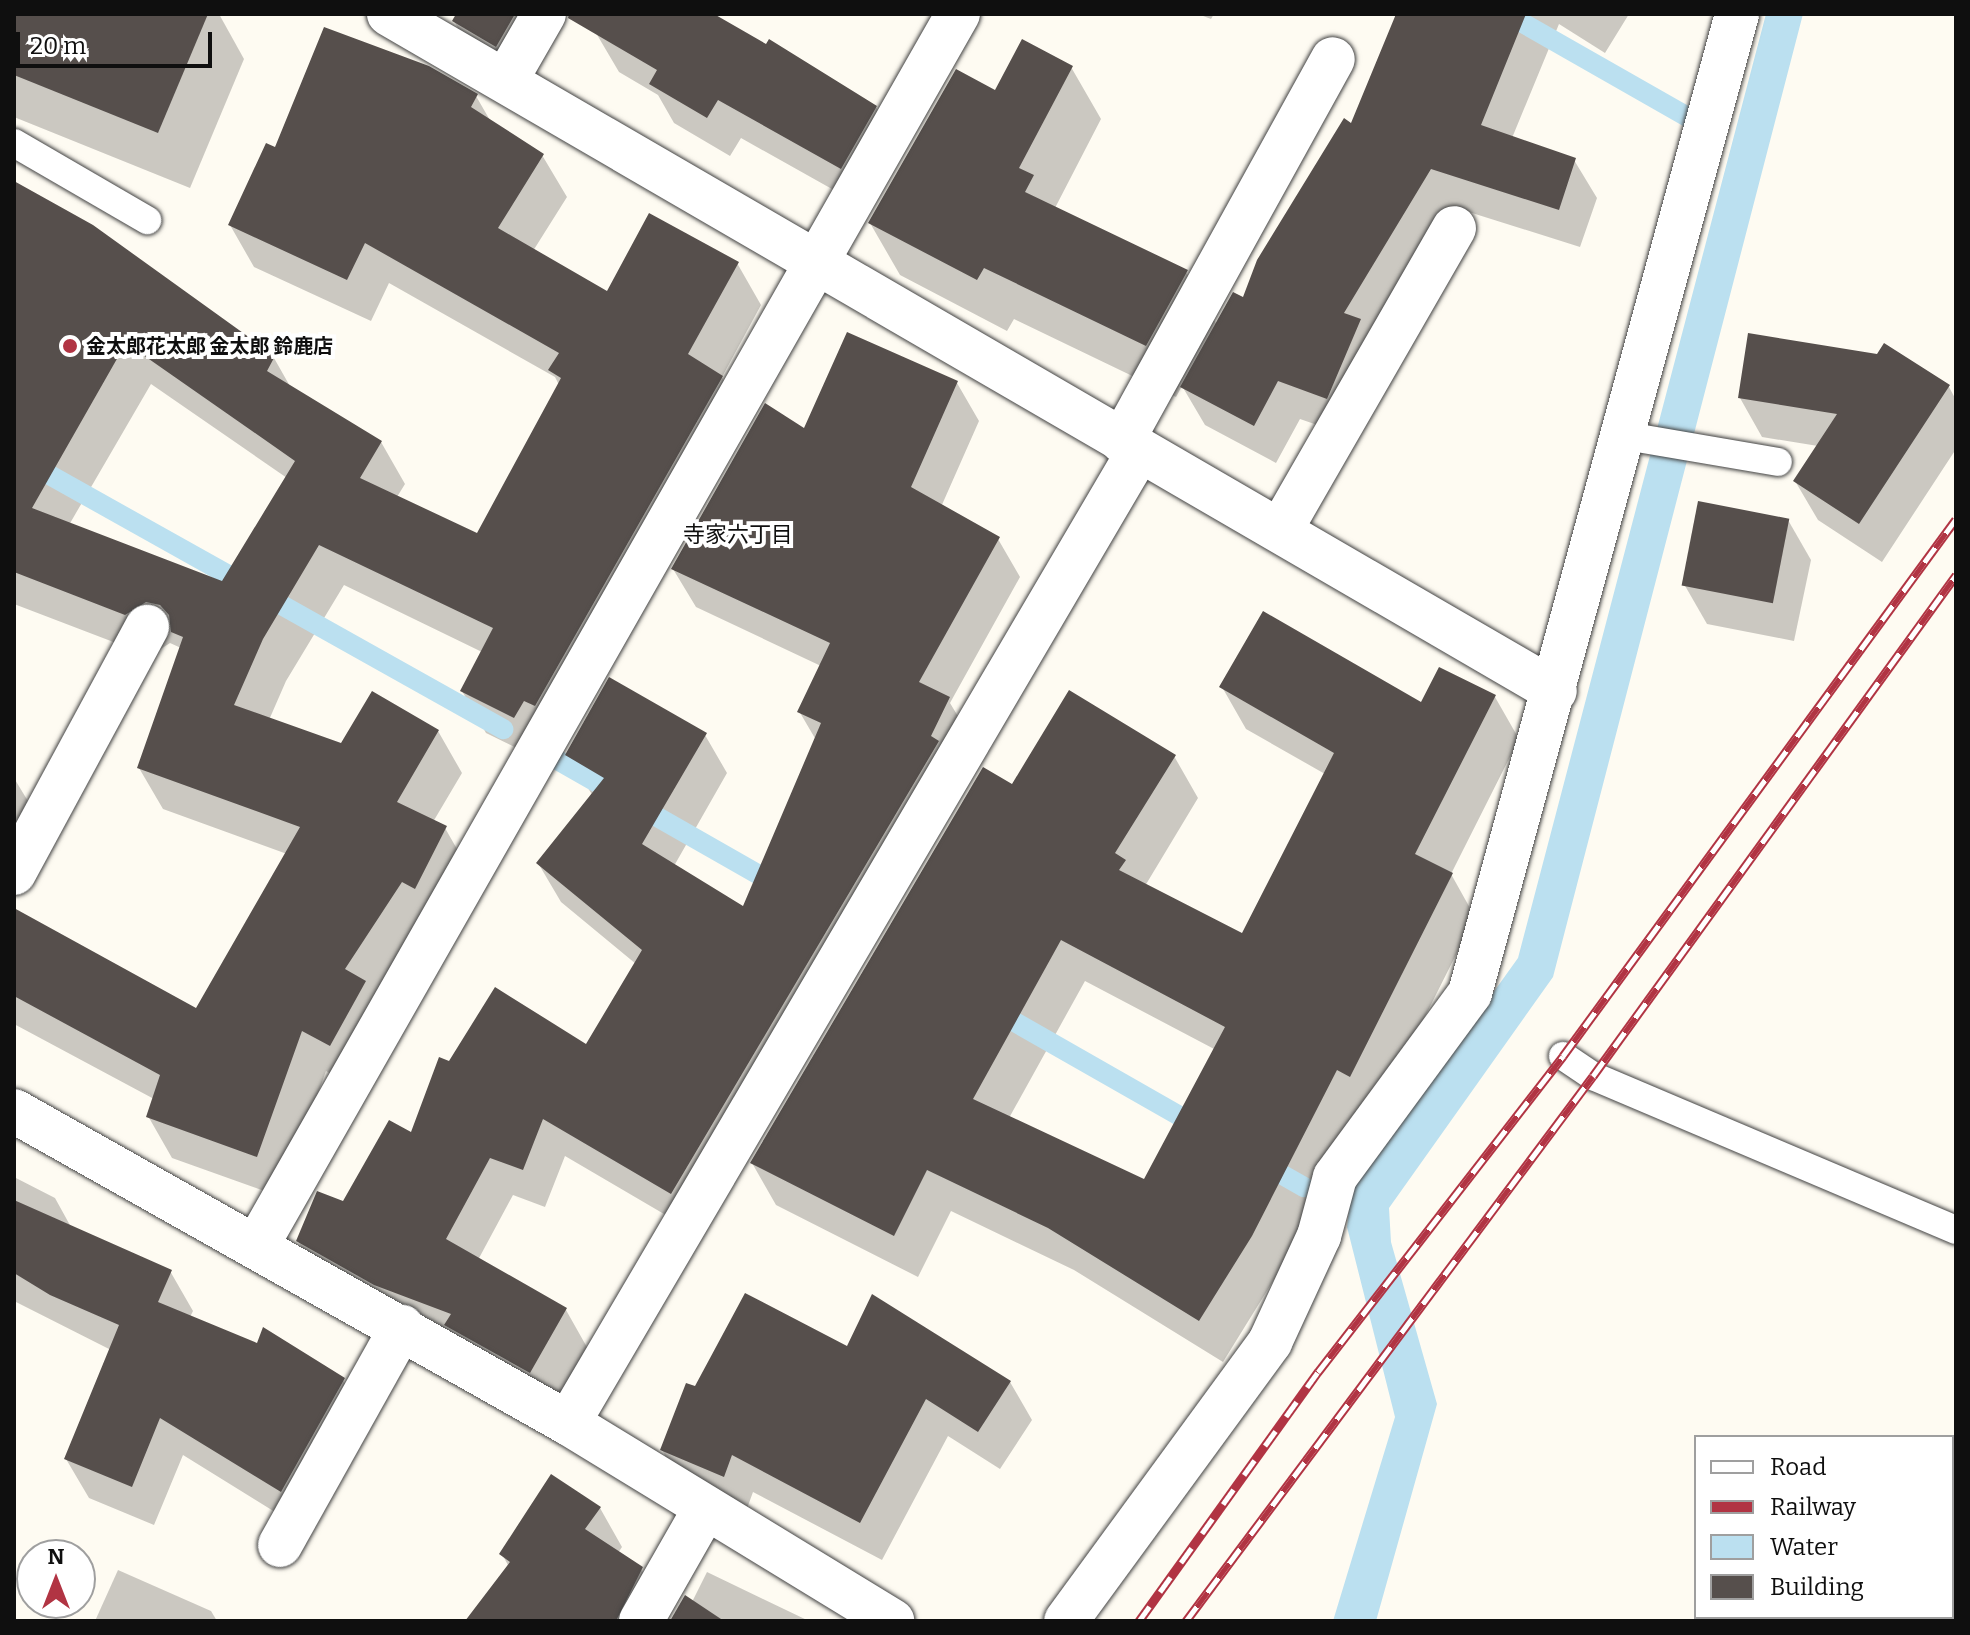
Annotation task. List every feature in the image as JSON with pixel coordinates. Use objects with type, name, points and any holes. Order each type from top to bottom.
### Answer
[{"type":"street","points":[[389,14],[1130,446],[1281,529],[1555,691]]},
{"type":"street","points":[[506,80],[544,14]]},
{"type":"street","points":[[256,1247],[958,14]]},
{"type":"street","points":[[1066,1621],[1270,1342],[1319,1236],[1335,1177],[1470,993],[1555,691],[1635,438],[1737,14]]},
{"type":"street","points":[[568,1423],[1130,446],[1333,59]]},
{"type":"street","points":[[1281,529],[1454,228]]},
{"type":"street","points":[[14,873],[147,627]]},
{"type":"street","points":[[14,1111],[568,1423],[892,1621]]},
{"type":"street","points":[[280,1545],[402,1327]]},
{"type":"street","points":[[641,1621],[705,1509]]},
{"type":"lane","points":[[14,143],[147,220]]},
{"type":"lane","points":[[1635,438],[1778,462]]},
{"type":"lane","points":[[1563,1056],[1593,1076],[1956,1230]]},
{"type":"water","points":[[1766,14],[1803,14],[1553,977],[1389,1208],[1391,1242],[1437,1404],[1376,1621],[1333,1621],[1395,1417],[1347,1227],[1351,1191],[1518,958]]},
{"type":"building","points":[[14,14],[208,14],[158,133],[14,75]]},
{"type":"building","points":[[456,14],[515,14],[496,47],[452,21]]},
{"type":"building","points":[[569,14],[714,14],[766,44],[769,39],[877,106],[841,169],[718,100],[707,118],[649,84],[657,70],[568,18]]},
{"type":"building","points":[[1396,14],[1526,14],[1481,125],[1576,158],[1559,210],[1431,169],[1344,313],[1361,319],[1327,399],[1278,381],[1254,426],[1180,387],[1233,292],[1243,297],[1257,260],[1344,118],[1351,123]]},
{"type":"building","points":[[324,27],[429,66],[478,94],[471,107],[544,154],[498,228],[607,291],[649,213],[739,262],[688,354],[723,376],[535,706],[524,701],[514,718],[460,691],[493,628],[319,545],[263,639],[234,705],[341,743],[372,691],[439,730],[397,802],[447,826],[415,889],[402,882],[345,969],[366,981],[330,1046],[302,1031],[257,1157],[146,1117],[160,1075],[14,996],[14,908],[196,1008],[300,827],[137,768],[183,637],[171,632],[169,615],[160,605],[146,602],[125,615],[14,572],[14,181],[93,225],[275,356],[267,371],[382,441],[360,478],[477,533],[561,378],[548,370],[559,353],[365,243],[347,280],[228,225],[266,143],[275,147]],"holes":[[[126,343],[295,461],[222,581],[32,508]]]},
{"type":"building","points":[[1022,39],[1073,66],[1019,168],[1034,175],[1025,192],[1188,270],[1146,346],[984,268],[977,280],[868,223],[956,69],[995,90]]},
{"type":"building","points":[[847,332],[958,381],[911,487],[1000,537],[919,682],[950,697],[931,736],[939,741],[671,1194],[543,1119],[523,1170],[490,1158],[446,1239],[567,1308],[530,1373],[444,1325],[451,1314],[374,1285],[296,1241],[317,1191],[343,1201],[389,1120],[411,1132],[439,1057],[449,1061],[495,987],[586,1044],[642,950],[536,863],[604,778],[565,755],[609,677],[707,733],[642,844],[743,906],[821,723],[797,712],[830,643],[671,569],[765,403],[804,428]]},
{"type":"building","points":[[1748,333],[1877,354],[1884,343],[1950,385],[1859,524],[1793,481],[1837,414],[1738,398]]},
{"type":"building","points":[[1698,501],[1789,519],[1773,603],[1682,585]]},
{"type":"building","points":[[1263,611],[1421,702],[1439,667],[1496,695],[1415,854],[1453,873],[1350,1077],[1337,1070],[1252,1236],[1199,1321],[1048,1228],[927,1170],[894,1236],[750,1163],[983,767],[1012,784],[1069,690],[1176,755],[1115,853],[1126,860],[1119,870],[1242,933],[1334,753],[1219,687]],"holes":[[[1061,940],[1225,1027],[1144,1179],[973,1099]]]},
{"type":"building","points":[[14,1200],[172,1270],[158,1302],[257,1343],[263,1327],[345,1378],[281,1492],[160,1418],[132,1487],[64,1459],[119,1325],[50,1295],[14,1273]]},
{"type":"building","points":[[745,1293],[847,1346],[872,1294],[1011,1381],[978,1432],[926,1399],[860,1523],[732,1455],[724,1477],[660,1450],[686,1383],[695,1386]]},
{"type":"building","points":[[551,1474],[601,1507],[585,1529],[643,1567],[616,1621],[465,1621],[510,1562],[499,1554]]},
{"type":"building","points":[[685,1595],[724,1621],[670,1621]]},
{"type":"waterway","points":[[1507,14],[1689,118]]},
{"type":"waterway","points":[[14,455],[503,729]]},
{"type":"waterway","points":[[554,758],[780,887]]},
{"type":"waterway","points":[[992,1009],[1201,1128]]},
{"type":"waterway","points":[[1260,1162],[1304,1187]]},
{"type":"railway","points":[[1139,1621],[1318,1372],[1563,1056],[1956,519]]},
{"type":"railway","points":[[1186,1621],[1593,1076],[1956,575]]},
{"type":"place","name":"金太郎花太郎 金太郎 鈴鹿店","points":[[70,346]]},
{"type":"district","name":"寺家六丁目","points":[[738,535]]}]
